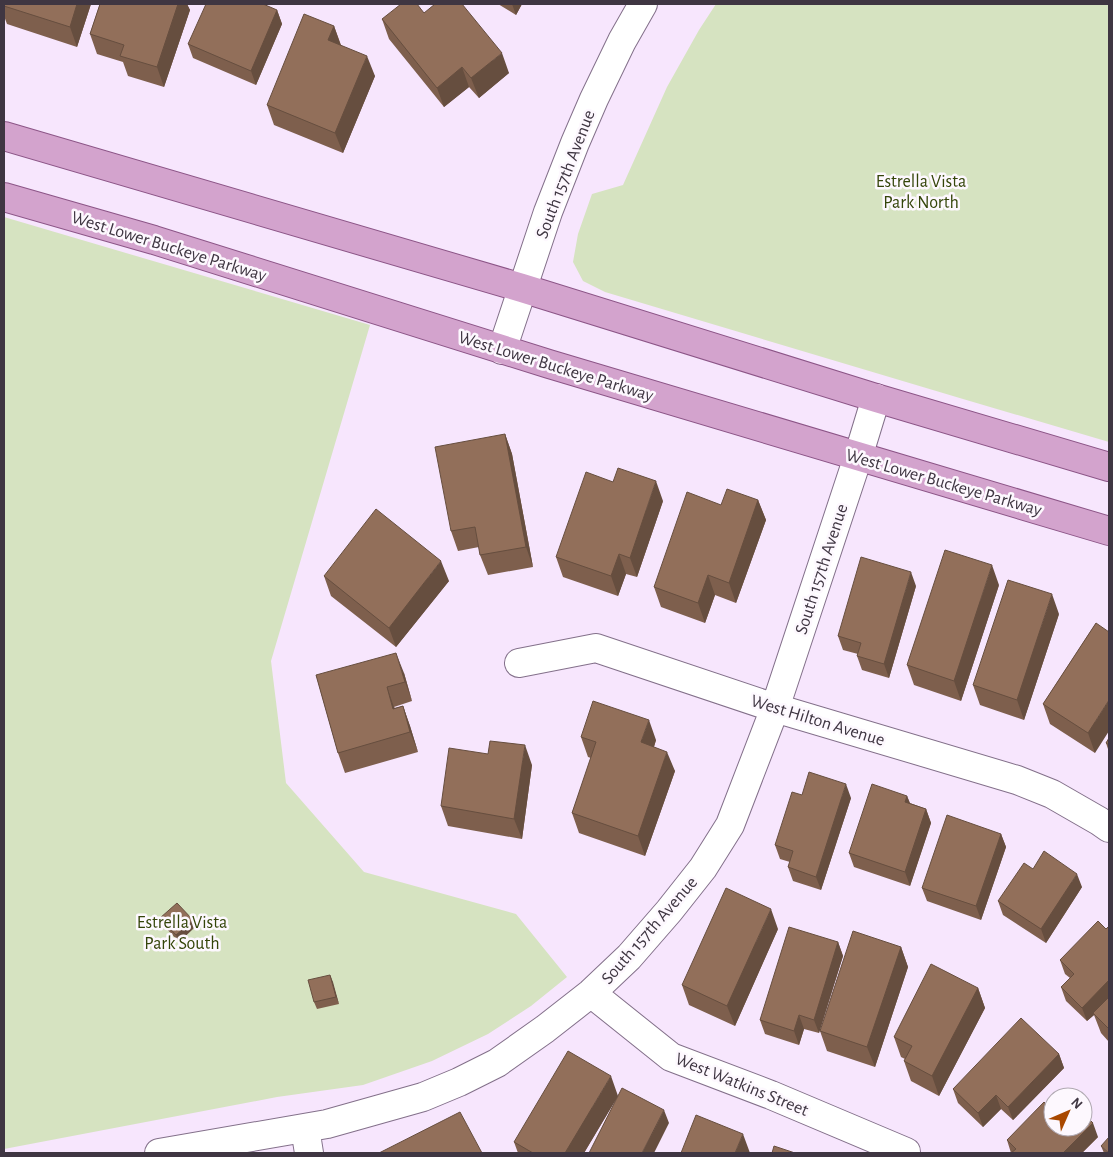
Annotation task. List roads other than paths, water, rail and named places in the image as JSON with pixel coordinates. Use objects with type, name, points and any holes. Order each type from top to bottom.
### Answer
[{"type":"main road","points":[[4,136],[522,288],[876,398],[1109,467]]},
{"type":"main road","name":"West Lower Buckeye Parkway","points":[[4,197],[154,240],[502,350],[1109,531]]},
{"type":"street","name":"South 157th Avenue","points":[[502,350],[548,212],[575,143],[622,41],[643,4]]},
{"type":"street","name":"South 157th Avenue","points":[[160,1153],[307,1141],[328,1124],[422,1097],[459,1082],[497,1063],[545,1029],[591,993],[629,957],[703,868],[730,825],[775,708],[876,398]]},
{"type":"street","name":"West Hilton Avenue","points":[[519,664],[596,648],[775,708],[1017,780],[1052,794],[1109,828]]},
{"type":"street","name":"West Watkins Street","points":[[591,993],[671,1057],[771,1094],[906,1153]]},
{"type":"park label","name":"Estrella Vista Park North","points":[[921,191]]},
{"type":"park label","name":"Estrella Vista Park South","points":[[182,932]]}]
